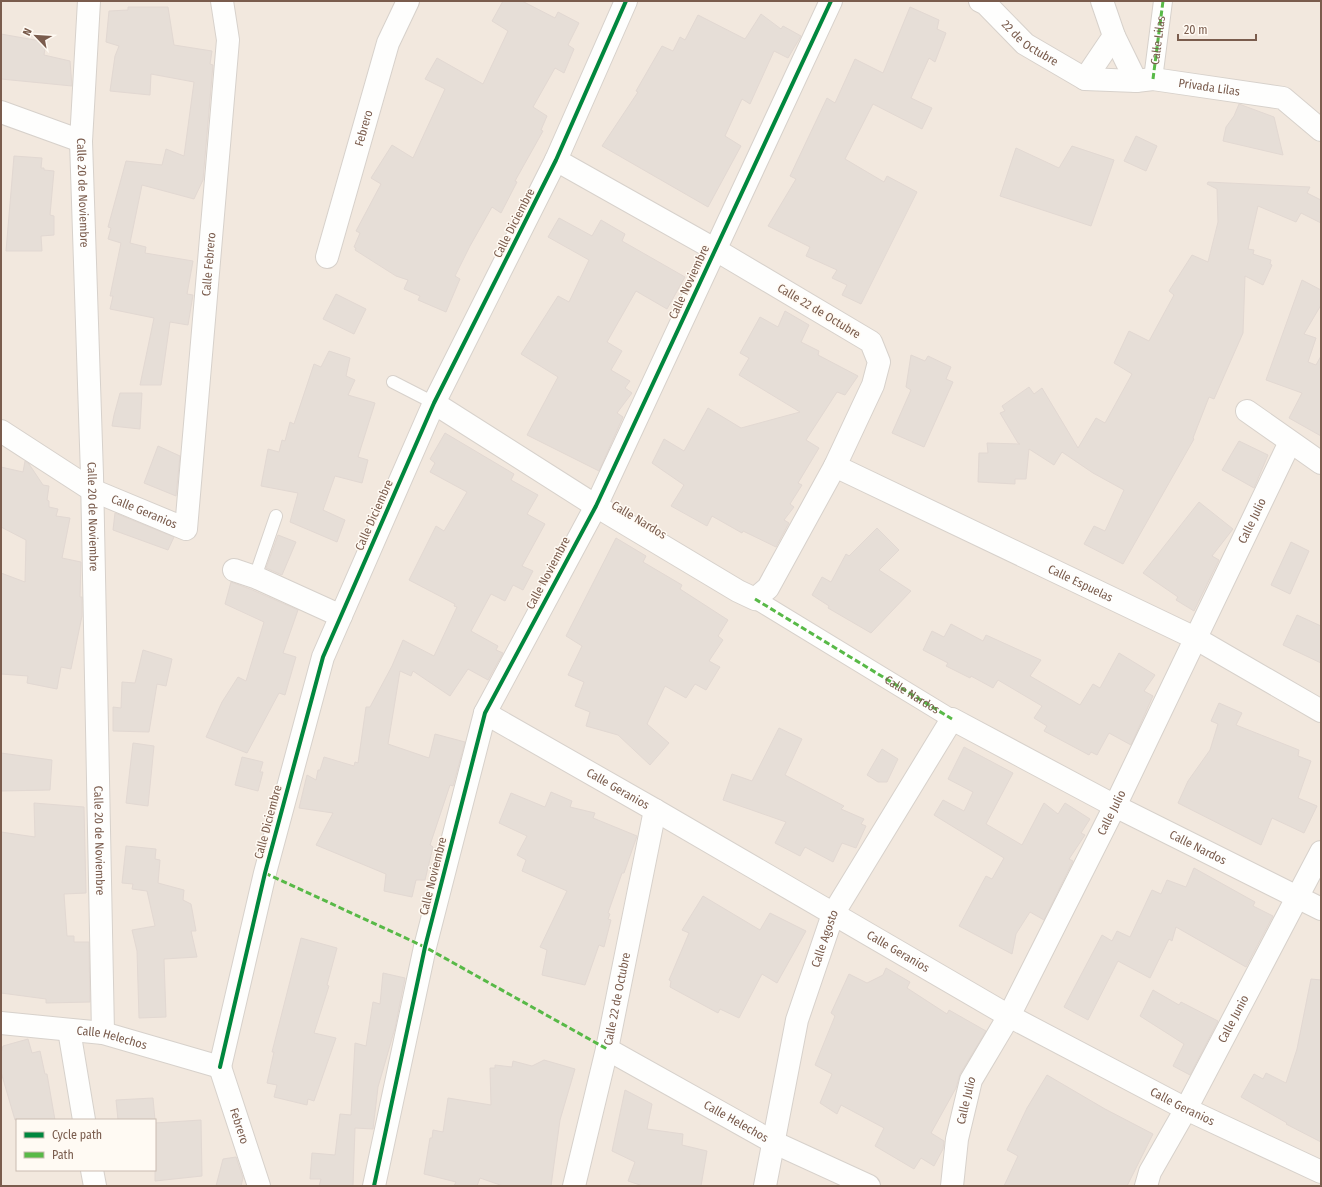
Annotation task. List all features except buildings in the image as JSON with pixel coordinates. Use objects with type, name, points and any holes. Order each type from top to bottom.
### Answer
[{"type":"street","name":"Calle 20 de Noviembre","points":[[89,1],[81,141],[92,490],[103,1032]]},
{"type":"street","name":"Calle Febrero","points":[[186,529],[228,40],[222,1]]},
{"type":"street","name":"Febrero","points":[[327,257],[388,43],[408,1]]},
{"type":"street","name":"Calle Diciembre","points":[[220,1066],[271,850],[323,657],[434,403],[556,160],[626,1]]},
{"type":"street","name":"Calle Noviembre","points":[[374,1186],[425,947],[485,713],[596,506],[831,1]]},
{"type":"street","name":"22 de Octubre","points":[[980,1],[986,4],[1025,44],[1085,79]]},
{"type":"street","points":[[1102,1],[1114,36],[1145,80]]},
{"type":"street","name":"Calle Lilas","points":[[1145,80],[1163,1]]},
{"type":"street","points":[[1085,79],[1114,36]]},
{"type":"street","name":"Privada Lilas","points":[[1085,79],[1145,80],[1283,98],[1321,130]]},
{"type":"street","points":[[1,112],[81,141]]},
{"type":"street","name":"Calle 22 de Octubre","points":[[556,160],[716,250],[871,342],[879,362],[873,385],[835,466],[768,588],[755,599]]},
{"type":"street","name":"Calle Nardos","points":[[434,403],[596,506],[738,592],[755,599],[952,719],[1115,806],[1321,909]]},
{"type":"street","points":[[1247,410],[1321,463]]},
{"type":"street","name":"Calle Geranios","points":[[1,431],[92,490],[186,529]]},
{"type":"street","name":"Calle Julio","points":[[952,1186],[957,1139],[971,1080],[1009,1016],[1115,806],[1290,442]]},
{"type":"street","name":"Calle Espuelas","points":[[835,466],[1195,638],[1321,711]]},
{"type":"street","points":[[234,570],[255,577],[341,616]]},
{"type":"street","name":"Calle Geranios","points":[[485,713],[1009,1016],[1186,1109],[1321,1172]]},
{"type":"street","name":"Calle Agosto","points":[[765,1186],[772,1142],[797,1020],[833,914],[952,719]]},
{"type":"street","name":"Calle 22 de Octubre","points":[[574,1186],[607,1049],[655,810]]},
{"type":"street","name":"Calle Junio","points":[[1146,1186],[1150,1172],[1186,1109],[1321,852]]},
{"type":"street","name":"Calle Helechos","points":[[1,1023],[103,1032],[220,1066]]},
{"type":"street","points":[[68,1030],[84,1119]]},
{"type":"street","name":"Calle Helechos","points":[[607,1049],[772,1142],[869,1186]]},
{"type":"street","name":"Febrero","points":[[220,1066],[259,1186]]},
{"type":"street","points":[[92,1171],[95,1186]]},
{"type":"lane","name":"Calle Nardos","points":[[394,382],[434,403]]},
{"type":"lane","points":[[255,577],[276,516]]},
{"type":"shaded area","points":[[1,1],[1321,1],[1321,1186],[1,1186]]},
{"type":"marked path","points":[[1153,79],[1163,1]]},
{"type":"marked path","points":[[755,599],[952,719]]},
{"type":"marked path","points":[[265,873],[425,947],[607,1049]]},
{"type":"cycle path","points":[[220,1067],[265,873],[323,657],[434,403],[556,160],[626,1]]},
{"type":"cycle path","points":[[374,1186],[425,947],[485,713],[596,506],[831,1]]}]
